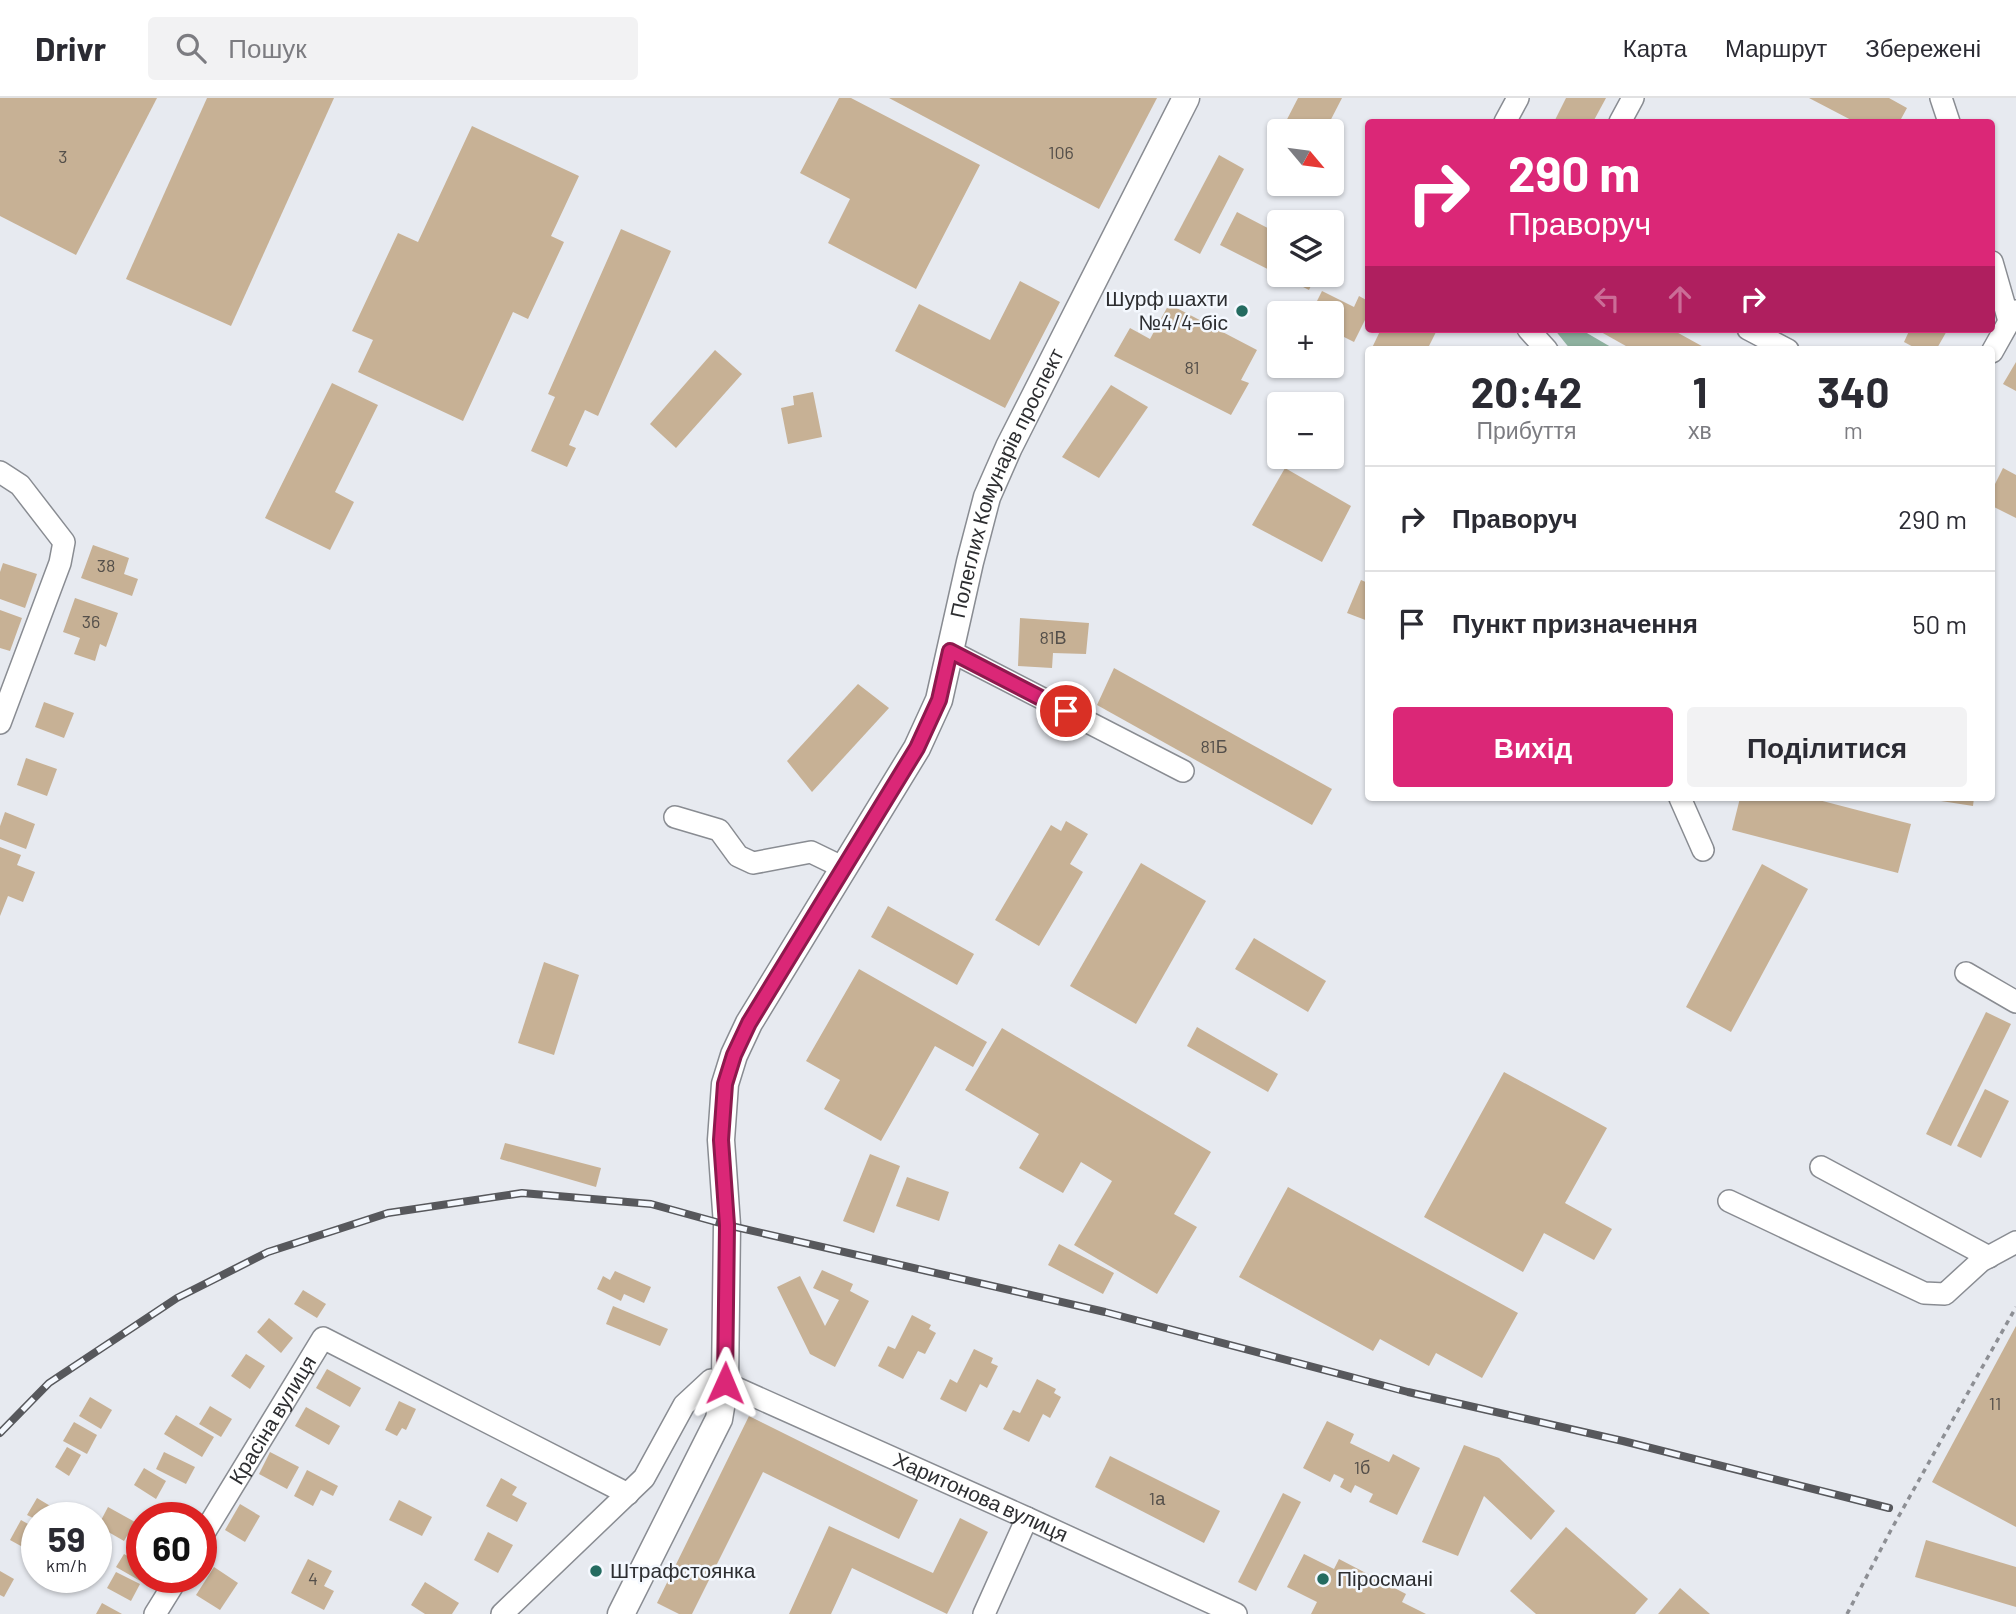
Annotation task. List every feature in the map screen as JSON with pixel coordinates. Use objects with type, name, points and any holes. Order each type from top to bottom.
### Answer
[{"type":"main road","name":"Полеглих Комунарів проспект","points":[[621,1614],[719,1419],[725,1383],[727,1225],[721,1140],[725,1084],[734,1055],[749,1023],[917,748],[939,700],[987,497],[1009,447],[1186,98]]},
{"type":"street","points":[[1507,119],[1518,98]]},
{"type":"street","points":[[1622,119],[1633,98]]},
{"type":"street","points":[[1941,98],[1948,119]]},
{"type":"street","points":[[1995,270],[2013,315],[1995,347]]},
{"type":"street","points":[[1532,333],[1543,346]]},
{"type":"street","points":[[1756,333],[1780,346]]},
{"type":"street","points":[[0,471],[20,485],[64,542],[60,564],[0,723]]},
{"type":"street","points":[[950,651],[1183,771]]},
{"type":"street","points":[[1681,801],[1703,850]]},
{"type":"street","points":[[675,817],[719,830],[738,856],[753,863],[811,852],[844,868]]},
{"type":"street","points":[[1966,973],[2016,1002]]},
{"type":"street","points":[[1821,1167],[1989,1257]]},
{"type":"street","points":[[1728,1200],[1924,1293],[1945,1294],[1981,1261],[2016,1242]]},
{"type":"street","name":"Красіна вулиця","points":[[217,1512],[323,1339],[628,1494]]},
{"type":"street","points":[[502,1614],[644,1478],[684,1405],[711,1380],[725,1383]]},
{"type":"street","name":"Харитонова вулиця","points":[[725,1383],[1236,1614]]},
{"type":"street","points":[[984,1614],[1027,1518]]},
{"type":"street","points":[[155,1614],[168,1593]]},
{"type":"path","points":[[1847,1614],[2016,1307]]},
{"type":"green space","points":[[1557,333],[1587,333],[1609,346],[1568,346]]},
{"type":"building","points":[[0,98],[157,98],[76,255],[0,216]]},
{"type":"building","points":[[207,98],[334,98],[231,326],[126,279]]},
{"type":"building","points":[[839,98],[851,98],[980,165],[916,289],[828,243],[850,199],[800,173]]},
{"type":"building","points":[[889,98],[1157,98],[1099,209]]},
{"type":"building","points":[[1298,98],[1342,98],[1331,119],[1287,119]]},
{"type":"building","points":[[1566,98],[1606,98],[1595,119],[1556,119]]},
{"type":"building","points":[[1809,98],[1889,98],[1907,108],[1901,119],[1849,119]]},
{"type":"building","points":[[472,126],[579,176],[551,236],[564,242],[528,319],[513,312],[463,421],[358,372],[373,340],[352,331],[398,233],[418,242]]},
{"type":"building","points":[[1219,155],[1244,169],[1200,254],[1174,240]]},
{"type":"building","points":[[1237,212],[1267,228],[1267,269],[1220,245]]},
{"type":"building","points":[[621,229],[671,251],[598,416],[585,410],[569,445],[576,448],[567,467],[531,451],[555,397],[548,394]]},
{"type":"building","points":[[1020,281],[1060,302],[1005,408],[895,351],[919,304],[990,340]]},
{"type":"building","points":[[1322,291],[1342,301],[1317,301]]},
{"type":"building","points":[[1359,296],[1365,299],[1365,320],[1354,342],[1344,337],[1344,302],[1354,307]]},
{"type":"building","points":[[1169,304],[1257,350],[1241,380],[1249,383],[1231,415],[1114,356],[1130,328],[1150,339]]},
{"type":"building","points":[[1379,333],[1436,333],[1429,346],[1373,346]]},
{"type":"building","points":[[1603,333],[1678,333],[1702,346],[1626,346]]},
{"type":"building","points":[[1908,333],[1946,333],[1938,346],[1912,346],[1904,342]]},
{"type":"building","points":[[715,350],[742,374],[676,448],[650,424]]},
{"type":"building","points":[[2016,362],[2016,391],[2003,384]]},
{"type":"building","points":[[332,383],[378,405],[335,492],[354,502],[330,550],[265,518]]},
{"type":"building","points":[[1111,385],[1148,407],[1099,478],[1062,457]]},
{"type":"building","points":[[813,392],[822,437],[788,444],[781,408],[794,405],[793,396]]},
{"type":"building","points":[[2003,468],[2016,475],[2016,518],[1995,508],[1995,484]]},
{"type":"building","points":[[1284,469],[1351,506],[1322,562],[1252,525]]},
{"type":"building","points":[[93,545],[129,558],[124,574],[138,579],[132,596],[81,578]]},
{"type":"building","points":[[3,563],[37,574],[25,608],[0,599],[0,572]]},
{"type":"building","points":[[1361,580],[1365,582],[1365,620],[1347,613]]},
{"type":"building","points":[[75,598],[118,613],[106,647],[100,644],[95,661],[74,654],[80,638],[63,632]]},
{"type":"building","points":[[0,610],[22,618],[10,651],[0,648]]},
{"type":"building","points":[[1020,618],[1089,623],[1086,654],[1053,653],[1052,668],[1018,666]]},
{"type":"building","points":[[1114,668],[1332,789],[1312,825],[1097,705]]},
{"type":"building","points":[[858,684],[889,708],[812,792],[787,761]]},
{"type":"building","points":[[44,702],[74,713],[64,738],[35,727]]},
{"type":"building","points":[[26,758],[57,769],[47,796],[17,785]]},
{"type":"building","points":[[1739,801],[1823,801],[1911,824],[1898,873],[1732,830]]},
{"type":"building","points":[[1941,801],[1974,801],[1973,806]]},
{"type":"building","points":[[5,812],[35,824],[26,849],[0,839],[0,826]]},
{"type":"building","points":[[1066,821],[1088,834],[1070,864],[1083,872],[1039,946],[995,920],[1051,825],[1061,831]]},
{"type":"building","points":[[0,847],[21,855],[17,865],[35,872],[23,902],[8,896],[0,916]]},
{"type":"building","points":[[1141,863],[1206,901],[1136,1024],[1070,986]]},
{"type":"building","points":[[1762,864],[1808,889],[1731,1032],[1686,1007]]},
{"type":"building","points":[[888,906],[974,954],[957,985],[871,937]]},
{"type":"building","points":[[1254,938],[1326,981],[1308,1012],[1235,969]]},
{"type":"building","points":[[544,962],[579,975],[554,1055],[518,1043]]},
{"type":"building","points":[[859,969],[987,1042],[973,1067],[935,1046],[881,1141],[824,1109],[840,1080],[806,1061]]},
{"type":"building","points":[[1986,1012],[2011,1024],[1951,1146],[1926,1134]]},
{"type":"building","points":[[1197,1027],[1278,1074],[1268,1092],[1187,1046]]},
{"type":"building","points":[[1002,1028],[1211,1152],[1174,1214],[1197,1227],[1157,1294],[1074,1245],[1112,1181],[1081,1162],[1063,1193],[1019,1168],[1039,1134],[965,1090]]},
{"type":"building","points":[[1504,1072],[1607,1128],[1565,1203],[1612,1229],[1594,1260],[1544,1233],[1523,1272],[1424,1217]]},
{"type":"building","points":[[1985,1089],[2009,1101],[1981,1158],[1957,1146]]},
{"type":"building","points":[[505,1143],[601,1168],[596,1187],[500,1159]]},
{"type":"building","points":[[870,1154],[900,1166],[874,1233],[843,1221]]},
{"type":"building","points":[[907,1177],[949,1192],[939,1221],[896,1206]]},
{"type":"building","points":[[1288,1187],[1518,1313],[1482,1378],[1436,1353],[1429,1366],[1380,1339],[1373,1351],[1239,1277]]},
{"type":"building","points":[[1059,1244],[1114,1273],[1103,1294],[1048,1265]]},
{"type":"building","points":[[822,1270],[853,1284],[850,1291],[869,1301],[835,1367],[810,1354],[777,1287],[800,1276],[825,1326],[839,1300],[813,1288]]},
{"type":"building","points":[[615,1271],[651,1287],[644,1303],[624,1294],[621,1301],[597,1289],[603,1276],[610,1280]]},
{"type":"building","points":[[303,1290],[326,1304],[317,1318],[294,1304]]},
{"type":"building","points":[[613,1306],[668,1329],[660,1346],[606,1324]]},
{"type":"building","points":[[912,1315],[931,1325],[929,1329],[936,1333],[925,1354],[918,1351],[903,1379],[878,1366],[888,1346],[895,1349]]},
{"type":"building","points":[[269,1318],[293,1338],[281,1353],[257,1332]]},
{"type":"building","points":[[2016,1326],[2016,1527],[1932,1482]]},
{"type":"building","points":[[974,1349],[993,1358],[991,1363],[998,1366],[987,1388],[980,1384],[966,1412],[940,1399],[950,1379],[957,1383]]},
{"type":"building","points":[[246,1354],[265,1366],[250,1389],[231,1376]]},
{"type":"building","points":[[327,1369],[361,1388],[350,1407],[316,1388]]},
{"type":"building","points":[[1037,1379],[1056,1389],[1054,1393],[1061,1397],[1050,1418],[1043,1414],[1029,1442],[1003,1429],[1013,1410],[1020,1413]]},
{"type":"building","points":[[90,1397],[112,1410],[101,1429],[79,1416]]},
{"type":"building","points":[[399,1401],[416,1409],[406,1430],[402,1428],[397,1436],[385,1430]]},
{"type":"building","points":[[210,1406],[232,1419],[221,1437],[199,1424]]},
{"type":"building","points":[[306,1407],[340,1426],[329,1445],[295,1426]]},
{"type":"building","points":[[176,1415],[214,1437],[202,1457],[164,1434]]},
{"type":"building","points":[[749,1416],[918,1500],[899,1539],[763,1472],[692,1614],[679,1614],[657,1603]]},
{"type":"building","points":[[1327,1421],[1354,1434],[1350,1443],[1389,1462],[1393,1454],[1420,1468],[1397,1515],[1369,1502],[1373,1494],[1355,1485],[1351,1493],[1340,1487],[1344,1479],[1334,1474],[1330,1482],[1303,1468]]},
{"type":"building","points":[[74,1422],[97,1435],[87,1454],[63,1441]]},
{"type":"building","points":[[1464,1445],[1499,1458],[1555,1511],[1531,1540],[1484,1496],[1458,1556],[1422,1542]]},
{"type":"building","points":[[67,1447],[81,1455],[69,1476],[55,1467]]},
{"type":"building","points":[[164,1452],[195,1467],[186,1484],[156,1469]]},
{"type":"building","points":[[270,1452],[299,1467],[287,1489],[259,1474]]},
{"type":"building","points":[[1110,1456],[1220,1511],[1204,1543],[1095,1487]]},
{"type":"building","points":[[144,1468],[166,1481],[156,1499],[134,1485]]},
{"type":"building","points":[[307,1470],[338,1486],[333,1496],[321,1490],[313,1506],[294,1496]]},
{"type":"building","points":[[501,1478],[517,1487],[512,1495],[527,1503],[517,1522],[486,1506]]},
{"type":"building","points":[[1283,1493],[1301,1502],[1256,1591],[1238,1582]]},
{"type":"building","points":[[399,1500],[432,1517],[422,1536],[389,1520]]},
{"type":"building","points":[[240,1504],[260,1516],[245,1542],[225,1530]]},
{"type":"building","points":[[112,1509],[126,1517],[124,1541],[112,1534]]},
{"type":"building","points":[[960,1518],[988,1532],[947,1614],[852,1568],[831,1614],[789,1614],[829,1526],[933,1573]]},
{"type":"building","points":[[21,1520],[21,1546],[10,1540]]},
{"type":"building","points":[[1566,1527],[1648,1599],[1635,1614],[1536,1614],[1510,1591]]},
{"type":"building","points":[[488,1532],[513,1545],[498,1573],[474,1560]]},
{"type":"building","points":[[1926,1540],[2016,1567],[2016,1607],[1915,1577]]},
{"type":"building","points":[[124,1554],[126,1555],[126,1573],[116,1567]]},
{"type":"building","points":[[1304,1554],[1334,1569],[1339,1559],[1406,1594],[1402,1602],[1426,1614],[1311,1614],[1317,1602],[1287,1587]]},
{"type":"building","points":[[308,1559],[332,1571],[324,1586],[334,1591],[324,1610],[291,1593]]},
{"type":"building","points":[[217,1569],[238,1583],[220,1610],[196,1595],[217,1593]]},
{"type":"building","points":[[0,1571],[14,1579],[4,1597],[0,1595]]},
{"type":"building","points":[[116,1572],[126,1577],[126,1593],[135,1593],[131,1601],[112,1591],[112,1579]]},
{"type":"building","points":[[425,1582],[459,1603],[452,1614],[425,1614],[411,1605]]},
{"type":"building","points":[[1680,1588],[1710,1614],[1658,1614]]},
{"type":"building","points":[[102,1603],[122,1614],[96,1614]]},
{"type":"railway","points":[[0,1433],[49,1383],[177,1298],[268,1252],[388,1213],[522,1193],[651,1204],[727,1225],[1105,1312],[1408,1392],[1623,1441],[1889,1508]]},
{"type":"place","name":"Шурф шахти №4/4-біс","points":[[1242,311]]},
{"type":"place","name":"Штрафстоянка","points":[[596,1571]]},
{"type":"place","name":"Піросмані","points":[[1323,1579]]},
{"type":"route","points":[[725,1383],[727,1225],[721,1140],[725,1084],[734,1055],[749,1023],[917,748],[939,700],[950,651],[1066,711]]}]
